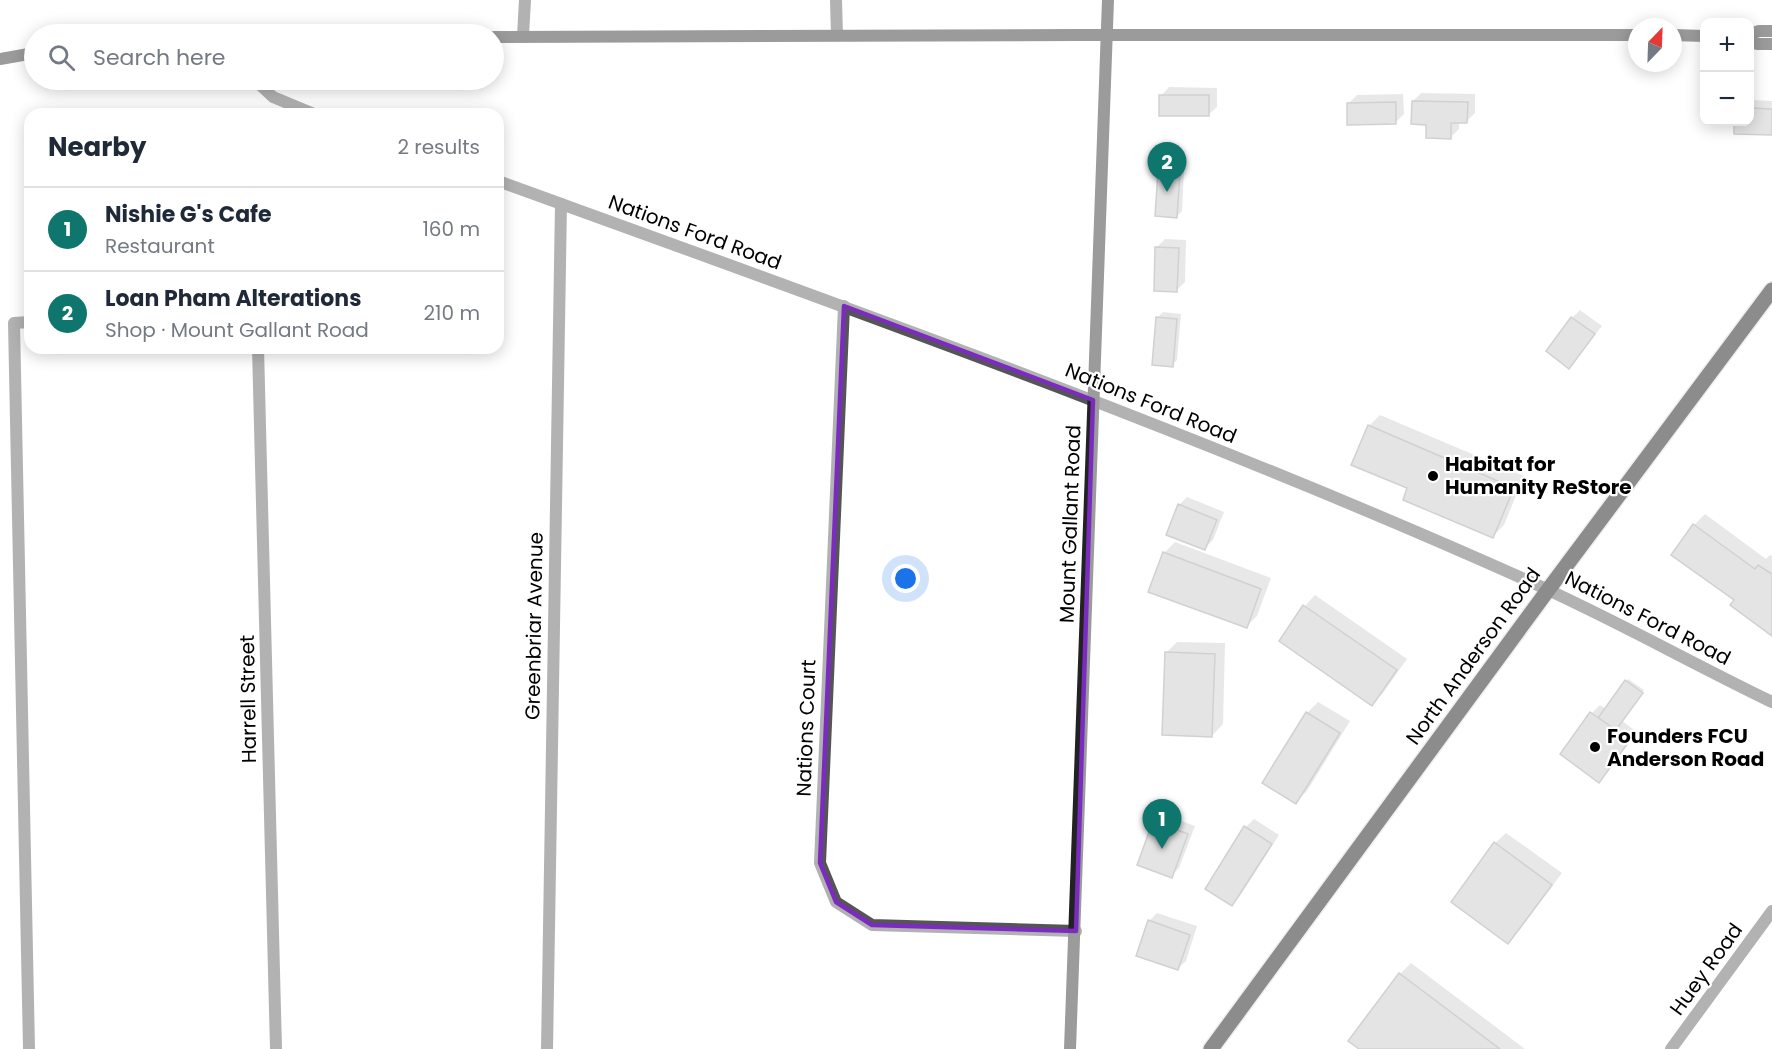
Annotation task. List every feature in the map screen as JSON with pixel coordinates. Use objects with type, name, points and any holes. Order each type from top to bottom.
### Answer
[{"type":"main road","name":"North Anderson Road","points":[[1210,1049],[1772,290]]},
{"type":"street","points":[[523,36],[525,0]]},
{"type":"street","points":[[836,0],[837,35]]},
{"type":"street","name":"Mount Gallant Road","points":[[1070,1049],[1108,0]]},
{"type":"street","points":[[1754,32],[1772,31]]},
{"type":"street","points":[[504,37],[1628,35]]},
{"type":"street","points":[[1682,35],[1700,36]]},
{"type":"street","points":[[1754,43],[1772,44]]},
{"type":"street","points":[[0,59],[24,55]]},
{"type":"street","points":[[265,90],[273,98],[292,108]]},
{"type":"street","name":"Nations Ford Road","points":[[504,183],[844,306],[1093,400],[1294,482],[1548,590],[1772,702]]},
{"type":"street","name":"Greenbriar Avenue","points":[[547,1049],[561,204]]},
{"type":"street","name":"Nations Court","points":[[844,306],[819,863],[836,902],[872,925],[1076,931]]},
{"type":"street","points":[[24,322],[14,322],[29,1049]]},
{"type":"street","name":"Harrell Street","points":[[258,354],[276,1049]]},
{"type":"street","name":"Huey Road","points":[[1671,1049],[1772,911]]},
{"type":"highlighted area","points":[[844,306],[1093,400],[1076,931],[872,925],[836,902],[820,863]]},
{"type":"building","points":[[1159,95],[1209,95],[1209,116],[1159,116]]},
{"type":"building","points":[[1412,101],[1468,102],[1467,123],[1451,123],[1451,139],[1426,138],[1426,125],[1411,124]]},
{"type":"building","points":[[1396,102],[1396,124],[1347,125],[1347,103]]},
{"type":"building","points":[[1754,108],[1772,109],[1772,135],[1734,134],[1734,126],[1754,126]]},
{"type":"building","points":[[1158,171],[1180,173],[1177,218],[1155,216]]},
{"type":"building","points":[[1155,247],[1179,248],[1177,292],[1154,291]]},
{"type":"building","points":[[1156,317],[1177,319],[1173,367],[1152,365]]},
{"type":"building","points":[[1571,317],[1595,334],[1569,369],[1546,351]]},
{"type":"building","name":"Habitat for Humanity ReStore","points":[[1368,425],[1514,488],[1493,538],[1403,500],[1407,488],[1351,465]]},
{"type":"building","points":[[1178,504],[1217,520],[1205,550],[1166,535]]},
{"type":"building","points":[[1693,524],[1755,569],[1758,565],[1772,574],[1772,636],[1730,605],[1734,600],[1671,555]]},
{"type":"building","points":[[1163,552],[1261,589],[1247,628],[1148,592]]},
{"type":"building","points":[[1303,605],[1397,670],[1372,706],[1279,641]]},
{"type":"building","points":[[1165,652],[1215,654],[1212,737],[1162,735]]},
{"type":"building","points":[[1625,680],[1643,693],[1616,730],[1598,718]]},
{"type":"building","points":[[1306,712],[1340,733],[1296,804],[1262,783]]},
{"type":"building","name":"Founders FCU Anderson Road","points":[[1590,712],[1630,740],[1599,783],[1560,754]]},
{"type":"building","points":[[1153,821],[1188,834],[1172,878],[1137,865]]},
{"type":"building","points":[[1244,826],[1272,844],[1232,906],[1205,889]]},
{"type":"building","points":[[1494,842],[1552,885],[1508,944],[1451,902]]},
{"type":"building","points":[[1148,920],[1190,935],[1178,970],[1136,956]]},
{"type":"building","points":[[1399,973],[1500,1049],[1359,1049],[1348,1041]]},
{"type":"place","name":"Loan Pham Alterations","points":[[1167,192]]},
{"type":"place","name":"Habitat for Humanity ReStore","points":[[1433,476]]},
{"type":"place","name":"Founders FCU Anderson Road","points":[[1595,747]]},
{"type":"place","name":"Nishie G's Cafe","points":[[1162,849]]}]
